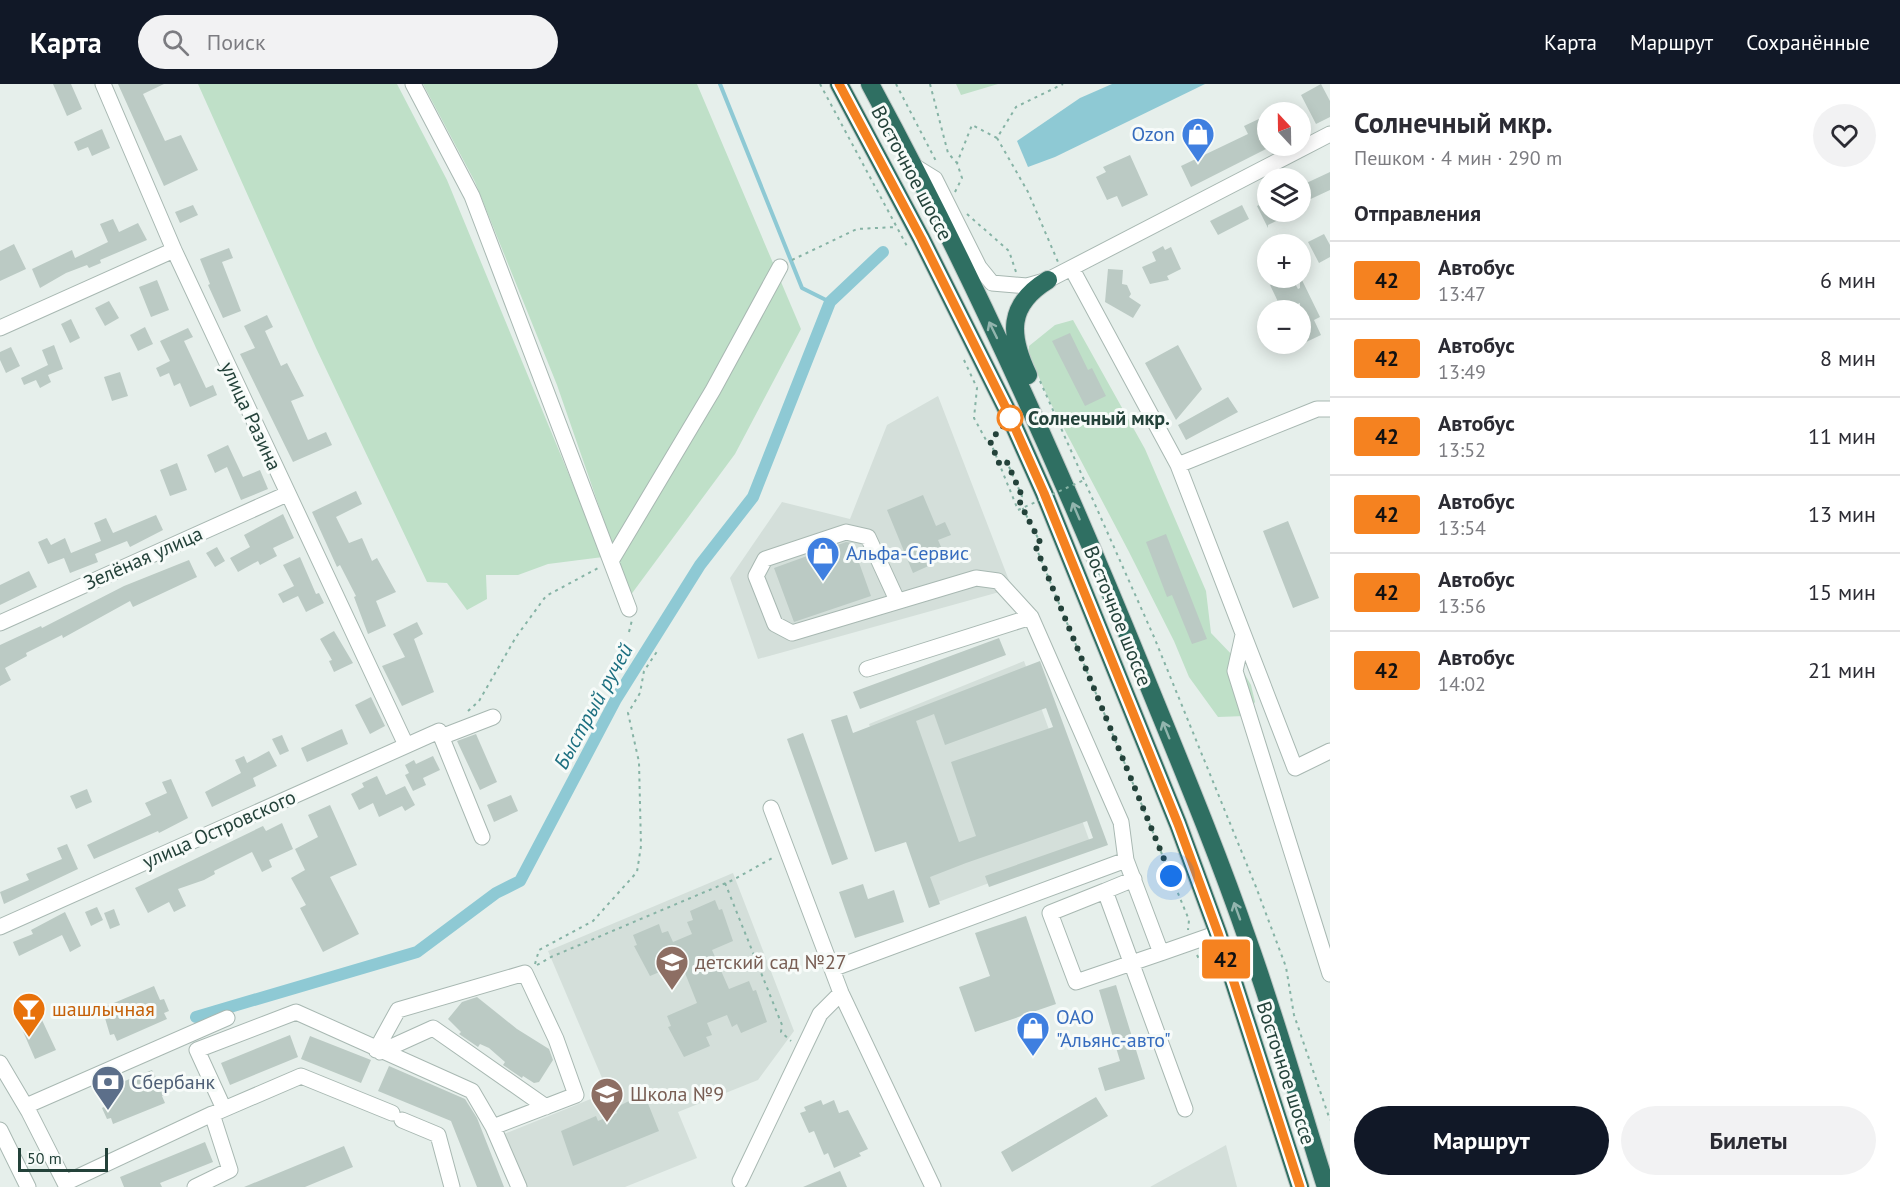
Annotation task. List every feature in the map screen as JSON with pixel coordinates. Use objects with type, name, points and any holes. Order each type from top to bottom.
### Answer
[{"type":"highway","name":"Восточное шоссе","points":[[839,84],[921,238],[1036,476],[1178,824],[1218,933],[1300,1187]]},
{"type":"highway","name":"Восточное шоссе","points":[[870,84],[914,166],[1046,440],[1203,816],[1249,943],[1326,1187]]},
{"type":"highway","points":[[1046,440],[1044,419],[1019,356],[1015,321],[1020,305],[1030,291],[1060,274]]},
{"type":"street","name":"улица Разина","points":[[103,84],[174,250],[406,744]]},
{"type":"street","points":[[413,84],[472,196],[629,609]]},
{"type":"street","points":[[914,166],[935,178],[979,267],[992,283],[1027,286],[1060,274],[1330,134]]},
{"type":"street","points":[[0,328],[174,250]]},
{"type":"street","points":[[611,561],[713,390],[780,267]]},
{"type":"street","points":[[1060,274],[1178,465],[1295,768],[1330,751]]},
{"type":"street","points":[[1178,465],[1317,409],[1330,409]]},
{"type":"street","name":"Зелёная улица","points":[[0,623],[287,494]]},
{"type":"street","points":[[897,600],[868,537],[846,532],[765,559],[756,576],[775,624],[792,633],[976,578],[998,581],[1031,617],[1121,822],[1126,860],[1161,953]]},
{"type":"street","points":[[867,669],[1031,617]]},
{"type":"street","points":[[1243,635],[1235,671],[1330,974]]},
{"type":"street","name":"улица Островского","points":[[0,927],[406,744],[458,730],[493,717]]},
{"type":"street","points":[[440,734],[482,837]]},
{"type":"street","points":[[771,808],[841,993],[931,1186]]},
{"type":"street","points":[[832,969],[1126,860]]},
{"type":"street","points":[[1134,879],[1050,913],[1076,982],[1218,933]]},
{"type":"street","points":[[1105,891],[1185,1109]]},
{"type":"street","points":[[378,1051],[398,1010],[525,973],[556,1039],[576,1095],[493,1127]]},
{"type":"street","points":[[725,1187],[742,1184],[820,1014],[841,993]]},
{"type":"street","points":[[195,1187],[230,1170],[218,1112],[197,1050],[296,1012],[378,1051],[472,1091],[493,1127],[519,1187]]},
{"type":"street","points":[[26,1106],[227,1018]]},
{"type":"street","points":[[378,1051],[433,1028],[546,1107]]},
{"type":"street","points":[[1,1071],[26,1106],[66,1185],[218,1112],[301,1076],[438,1135],[452,1187]]},
{"type":"street","points":[[0,1130],[28,1187]]},
{"type":"path","points":[[820,84],[914,257]]},
{"type":"path","points":[[896,84],[937,164]]},
{"type":"path","points":[[930,84],[948,153],[957,163],[962,178],[954,194]]},
{"type":"path","points":[[997,138],[1016,107],[1064,84]]},
{"type":"path","points":[[957,163],[972,125],[997,138],[1028,192],[1054,249],[1060,274]]},
{"type":"path","points":[[950,190],[954,199]]},
{"type":"path","points":[[961,209],[1009,251],[1017,275]]},
{"type":"path","points":[[803,252],[858,229],[896,227]]},
{"type":"path","points":[[1010,273],[1022,276]]},
{"type":"path","points":[[963,358],[976,387],[974,418],[986,440],[990,441],[1018,510],[1084,480],[1072,447]]},
{"type":"path","points":[[1038,376],[1072,447],[1154,636],[1256,887],[1286,967],[1294,1015],[1330,1120]]},
{"type":"path","points":[[999,463],[1006,460],[1022,496],[1020,503],[1040,542],[1035,545],[1189,920],[1187,935],[1201,963]]},
{"type":"path","points":[[458,730],[464,715],[479,701],[516,637],[546,596],[611,561]]},
{"type":"path","points":[[658,650],[644,671],[640,693],[628,713],[639,762],[640,846],[637,872],[593,921],[539,950],[534,967],[551,957],[725,883],[787,850]]},
{"type":"path","points":[[725,883],[782,1025],[781,1032],[802,1052]]},
{"type":"shaded area","points":[[938,396],[1010,583],[1003,591],[758,659],[730,578],[782,502],[850,519],[887,425]]},
{"type":"shaded area","points":[[1024,661],[1091,845],[930,905],[869,724]]},
{"type":"shaded area","name":"детский сад №27","points":[[733,873],[794,1031],[758,1080],[678,1112],[697,1158],[625,1187],[525,1187],[504,1134],[608,1092],[548,951]]},
{"type":"shaded area","points":[[1226,1145],[1237,1187],[1150,1187]]},
{"type":"green space","points":[[198,84],[397,84],[447,180],[603,557],[548,564],[518,575],[486,575],[487,599],[467,610],[447,583],[427,582],[316,348]]},
{"type":"green space","points":[[423,84],[697,84],[801,329],[735,454],[630,596],[557,385],[475,182]]},
{"type":"green space","points":[[956,84],[998,84],[961,95]]},
{"type":"green space","points":[[1073,320],[1145,449],[1206,591],[1211,633],[1235,658],[1251,685],[1255,702],[1245,716],[1218,717],[1189,677],[1174,641],[1050,402],[1029,355],[1029,346],[1055,325]]},
{"type":"water","points":[[1112,84],[1205,84],[1055,157],[1028,167],[1017,141],[1080,98]]},
{"type":"building","points":[[53,84],[71,84],[82,109],[67,116]]},
{"type":"building","points":[[118,84],[164,84],[143,94],[165,141],[181,135],[198,170],[164,186]]},
{"type":"building","points":[[1321,84],[1330,101],[1330,117],[1316,124],[1311,114],[1311,102],[1305,102],[1301,95]]},
{"type":"building","points":[[1257,120],[1257,154],[1191,187],[1181,166],[1248,134],[1244,126]]},
{"type":"building","points":[[102,129],[110,148],[92,156],[88,147],[78,151],[74,142]]},
{"type":"building","points":[[1130,155],[1148,195],[1122,207],[1117,196],[1107,200],[1096,177],[1106,172],[1103,167]]},
{"type":"building","points":[[1330,172],[1330,190],[1311,199],[1311,181]]},
{"type":"building","points":[[193,205],[198,215],[180,223],[175,212]]},
{"type":"building","points":[[1242,205],[1249,219],[1218,235],[1210,221]]},
{"type":"building","points":[[113,219],[119,232],[138,223],[147,240],[100,260],[101,263],[89,268],[87,265],[66,273],[40,288],[32,269],[72,250],[75,258],[108,242],[100,224]]},
{"type":"building","points":[[1324,234],[1330,245],[1330,257],[1319,263],[1311,248],[1311,240]]},
{"type":"building","points":[[14,244],[26,269],[0,281],[0,251]]},
{"type":"building","points":[[1163,246],[1165,250],[1171,247],[1181,269],[1167,276],[1169,280],[1150,284],[1142,267],[1156,261],[1152,252]]},
{"type":"building","points":[[229,248],[233,258],[222,262],[241,311],[223,318],[208,285],[210,284],[200,259]]},
{"type":"building","points":[[1108,269],[1123,270],[1122,284],[1127,285],[1131,294],[1129,297],[1141,305],[1133,318],[1105,302]]},
{"type":"building","points":[[157,280],[169,310],[151,317],[139,287]]},
{"type":"building","points":[[1271,288],[1306,288],[1320,317],[1314,320],[1321,335],[1311,340],[1311,300],[1277,300]]},
{"type":"building","points":[[109,301],[119,318],[105,326],[95,308]]},
{"type":"building","points":[[267,315],[273,327],[265,331],[281,366],[287,363],[304,396],[291,401],[308,440],[326,432],[332,445],[293,462],[240,354],[255,348],[244,326]]},
{"type":"building","points":[[71,319],[80,338],[70,343],[61,324]]},
{"type":"building","points":[[145,327],[153,344],[138,351],[130,335]]},
{"type":"building","points":[[188,328],[193,337],[184,341],[206,388],[213,385],[217,395],[190,407],[180,383],[174,386],[169,373],[160,377],[156,368],[170,361],[160,341]]},
{"type":"building","points":[[1070,333],[1088,370],[1092,368],[1106,396],[1085,406],[1052,341]]},
{"type":"building","points":[[54,345],[63,369],[48,375],[51,382],[40,388],[36,380],[24,385],[21,378],[48,365],[42,350]]},
{"type":"building","points":[[1178,345],[1202,389],[1176,420],[1145,363]]},
{"type":"building","points":[[11,347],[20,366],[6,373],[0,360],[0,352]]},
{"type":"building","points":[[120,372],[128,396],[112,401],[104,377]]},
{"type":"building","points":[[1228,397],[1238,412],[1186,440],[1178,425]]},
{"type":"building","points":[[228,445],[243,477],[260,470],[268,489],[241,500],[227,467],[215,473],[207,455]]},
{"type":"building","points":[[177,463],[187,490],[170,496],[160,470]]},
{"type":"building","points":[[356,491],[362,504],[336,517],[349,543],[362,538],[372,561],[377,558],[396,592],[376,601],[386,626],[368,634],[354,597],[356,596],[340,565],[337,567],[312,512]]},
{"type":"building","points":[[923,495],[936,526],[945,522],[951,535],[938,540],[946,558],[913,573],[887,510]]},
{"type":"building","points":[[283,514],[294,538],[273,548],[277,556],[260,565],[258,561],[238,572],[230,558],[250,547],[244,535]]},
{"type":"building","points":[[156,515],[163,530],[130,547],[127,541],[95,554],[98,562],[70,573],[64,558],[48,564],[38,542],[47,538],[51,545],[65,538],[71,553],[101,541],[94,523],[106,518],[113,533]]},
{"type":"building","points":[[1288,521],[1319,598],[1293,608],[1263,531]]},
{"type":"building","points":[[1166,534],[1207,639],[1192,644],[1172,595],[1167,597],[1146,542]]},
{"type":"building","name":"Альфа-Сервис","points":[[846,542],[852,543],[871,596],[794,622],[774,568]]},
{"type":"building","points":[[217,547],[225,561],[215,567],[206,553]]},
{"type":"building","points":[[300,557],[316,594],[319,593],[324,603],[306,612],[298,596],[283,603],[278,594],[294,586],[283,565]]},
{"type":"building","points":[[189,560],[197,577],[133,607],[130,601],[63,638],[62,635],[26,653],[27,656],[5,668],[11,680],[0,686],[0,645],[41,626],[42,628],[124,586]]},
{"type":"building","points":[[29,571],[37,587],[0,605],[0,585]]},
{"type":"building","points":[[417,622],[423,634],[414,639],[434,692],[402,706],[382,666],[405,657],[393,634]]},
{"type":"building","points":[[334,631],[353,663],[334,672],[329,661],[332,660],[320,639]]},
{"type":"building","points":[[999,638],[1006,655],[860,709],[853,692]]},
{"type":"building","points":[[1040,661],[1108,845],[989,887],[985,876],[1093,838],[1087,821],[966,863],[930,877],[940,904],[929,908],[906,842],[875,852],[831,720],[847,715],[853,733]],"holes":[[[1046,708],[1053,727],[951,762],[976,836],[959,842],[916,721],[934,714],[945,745]]]},
{"type":"building","points":[[371,697],[385,726],[370,734],[355,705]]},
{"type":"building","points":[[342,729],[348,744],[307,762],[301,748]]},
{"type":"building","points":[[803,733],[848,859],[832,865],[787,739]]},
{"type":"building","points":[[476,734],[497,782],[480,790],[457,741]]},
{"type":"building","points":[[282,735],[289,751],[280,755],[272,739]]},
{"type":"building","points":[[269,751],[277,766],[253,778],[256,786],[212,807],[205,792],[241,773],[235,760],[244,756],[247,763]]},
{"type":"building","points":[[433,756],[440,770],[423,778],[426,785],[413,791],[405,775],[409,773],[405,765],[414,760],[416,764]]},
{"type":"building","points":[[377,776],[386,795],[405,786],[415,805],[405,811],[402,806],[379,817],[373,803],[359,810],[351,794],[364,787],[362,783]]},
{"type":"building","points":[[171,779],[188,818],[159,833],[158,831],[94,859],[87,845],[151,815],[145,803],[167,793],[162,782]]},
{"type":"building","points":[[87,789],[92,802],[76,809],[70,796]]},
{"type":"building","points":[[511,795],[518,811],[494,822],[487,805]]},
{"type":"building","points":[[330,805],[357,865],[330,877],[359,934],[323,952],[300,908],[306,905],[291,878],[305,870],[295,849],[318,837],[308,815]]},
{"type":"building","points":[[282,823],[293,849],[269,860],[272,867],[262,872],[252,852],[214,871],[215,874],[204,880],[178,889],[186,906],[174,912],[169,902],[148,913],[135,888],[263,826],[266,831]]},
{"type":"building","points":[[67,844],[78,869],[4,904],[0,892],[29,880],[26,874],[62,859],[57,848]]},
{"type":"building","points":[[863,884],[868,899],[894,890],[904,922],[855,938],[839,892]]},
{"type":"building","points":[[715,900],[719,910],[722,909],[733,941],[712,950],[729,989],[749,981],[753,991],[756,990],[767,1022],[741,1033],[737,1024],[732,1027],[727,1015],[707,1023],[712,1035],[706,1037],[710,1046],[684,1057],[668,1027],[671,1026],[667,1016],[697,1003],[681,963],[650,976],[634,946],[637,945],[633,935],[659,924],[662,933],[668,931],[673,942],[692,934],[687,922],[693,920],[690,911]]},
{"type":"building","points":[[97,907],[103,920],[91,926],[85,912]]},
{"type":"building","points":[[114,909],[120,925],[110,929],[104,913]]},
{"type":"building","points":[[65,912],[81,946],[70,952],[62,935],[19,956],[13,942],[33,934],[31,930]]},
{"type":"building","points":[[1026,916],[1056,1004],[975,1032],[959,987],[990,976],[975,933]]},
{"type":"building","points":[[1116,985],[1145,1079],[1105,1091],[1098,1068],[1120,1061],[1099,990]]},
{"type":"building","points":[[154,986],[160,1000],[164,999],[169,1011],[164,1013],[167,1019],[117,1041],[114,1034],[110,1035],[102,1008]]},
{"type":"building","points":[[477,997],[517,1029],[549,1049],[553,1060],[539,1082],[534,1083],[523,1076],[522,1078],[503,1065],[505,1062],[489,1048],[480,1044],[478,1047],[459,1034],[461,1032],[448,1019],[462,1002]]},
{"type":"building","points":[[42,1020],[56,1050],[35,1059],[22,1029]]},
{"type":"building","points":[[290,1035],[298,1057],[230,1085],[221,1063]]},
{"type":"building","points":[[310,1036],[371,1060],[361,1083],[301,1059]]},
{"type":"building","points":[[389,1066],[465,1099],[477,1118],[504,1187],[477,1187],[451,1121],[378,1091]]},
{"type":"building","points":[[152,1070],[166,1095],[162,1096],[165,1103],[113,1124],[111,1118],[107,1119],[102,1108],[106,1106],[100,1091]]},
{"type":"building","points":[[1096,1097],[1108,1116],[1012,1172],[1001,1152]]},
{"type":"building","points":[[635,1098],[636,1101],[645,1098],[659,1131],[573,1166],[561,1131],[596,1116],[598,1121],[617,1113],[615,1108]]},
{"type":"building","points":[[821,1100],[823,1105],[834,1100],[839,1113],[848,1110],[868,1149],[859,1153],[861,1156],[834,1168],[828,1153],[824,1155],[814,1131],[809,1133],[800,1113],[806,1111],[804,1107]]},
{"type":"building","points":[[205,1142],[213,1162],[160,1183],[162,1187],[124,1187],[120,1177]]},
{"type":"building","points":[[344,1146],[353,1167],[305,1187],[244,1187]]},
{"type":"building","points":[[840,1171],[847,1187],[803,1187]]},
{"type":"waterway","points":[[720,84],[802,288],[830,302]]},
{"type":"waterway","name":"Быстрый ручей","points":[[196,1017],[417,952],[496,893],[520,881],[616,699],[700,565],[753,497],[830,302],[883,252]]},
{"type":"bus line","name":"42","points":[[839,84],[921,238],[1006,408],[1044,493],[1178,824],[1218,933],[1300,1187]]},
{"type":"place","name":"Ozon","points":[[1198,163]]},
{"type":"place","name":"Солнечный мкр.","points":[[1010,418]]},
{"type":"place","name":"Альфа-Сервис","points":[[823,582]]},
{"type":"place","name":"детский сад №27","points":[[672,991]]},
{"type":"place","name":"шашлычная","points":[[29,1038]]},
{"type":"place","name":"ОАО \"Альянс-авто\"","points":[[1033,1057]]},
{"type":"place","name":"Сбербанк","points":[[108,1111]]},
{"type":"place","name":"Школа №9","points":[[607,1123]]},
{"type":"route","points":[[1010,418],[990,441],[999,463],[1006,460],[1022,496],[1020,503],[1029,526],[1032,524],[1040,542],[1035,545],[1171,876]]}]
